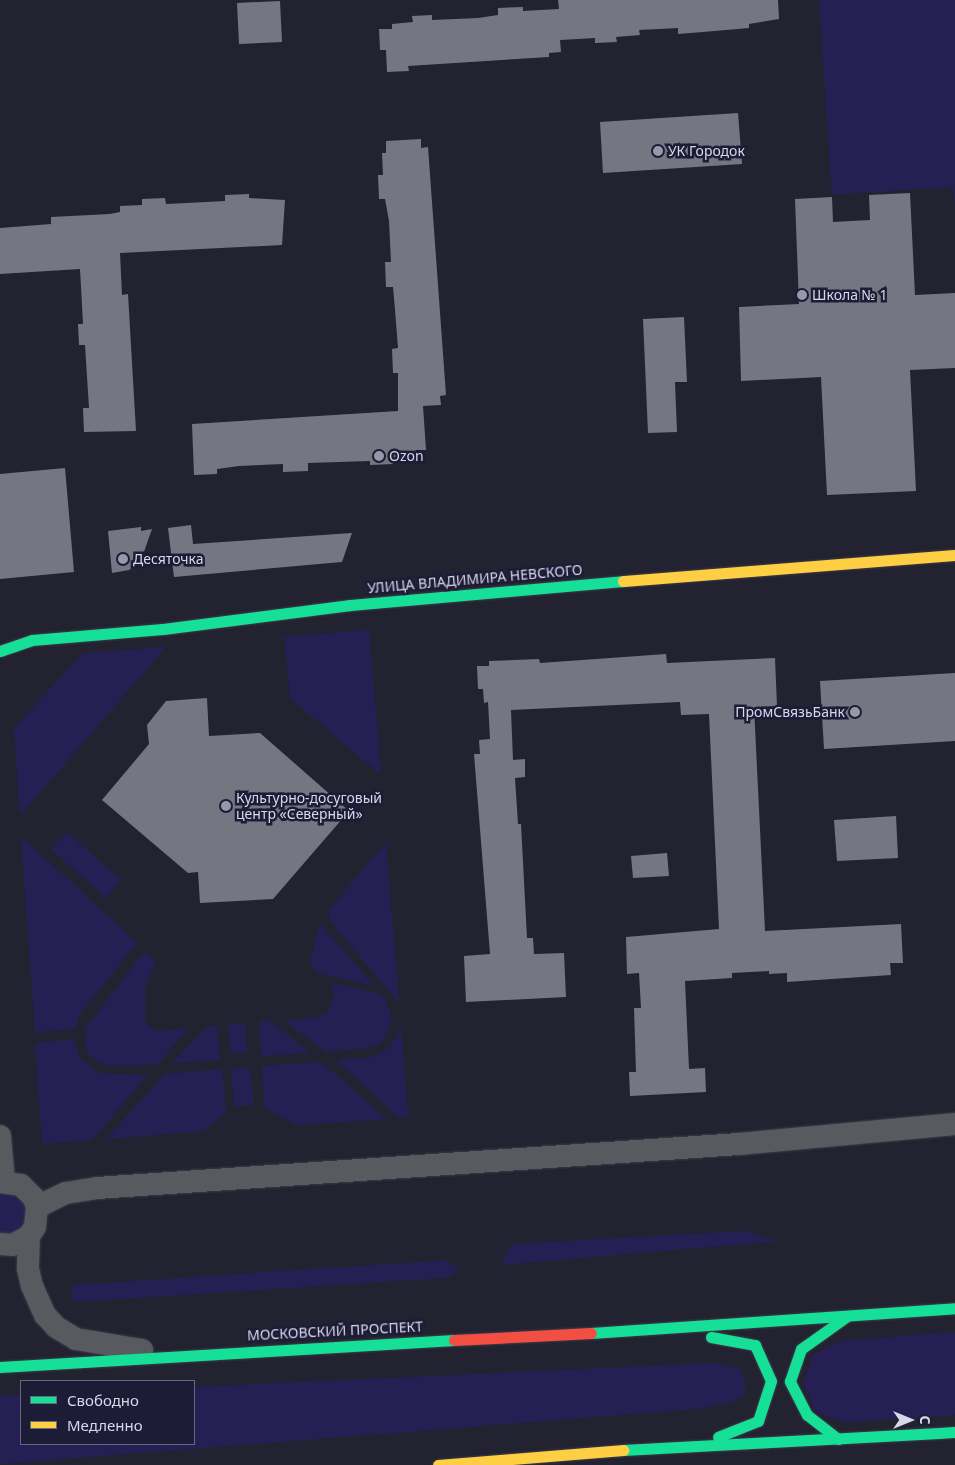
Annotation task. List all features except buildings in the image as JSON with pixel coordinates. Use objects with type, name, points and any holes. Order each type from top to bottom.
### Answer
[{"type":"main road","name":"УЛИЦА ВЛАДИМИРА НЕВСКОГО","points":[[0,651],[32,640],[163,629],[350,605],[809,564],[955,555]]},
{"type":"main road","name":"МОСКОВСКИЙ ПРОСПЕКТ","points":[[0,1367],[167,1355],[672,1330],[955,1308]]},
{"type":"main road","points":[[838,1440],[807,1415],[790,1381],[801,1349],[846,1317]]},
{"type":"main road","name":"МОСКОВСКИЙ ПРОСПЕКТ","points":[[672,1330],[755,1345],[772,1381],[758,1421],[700,1444]]},
{"type":"main road","name":"МОСКОВСКИЙ ПРОСПЕКТ","points":[[438,1465],[700,1444],[838,1440],[955,1432]]},
{"type":"street","points":[[37,1207],[66,1193],[98,1188],[739,1144],[955,1124]]},
{"type":"street","points":[[0,1136],[2,1182],[28,1190],[37,1207],[35,1227],[29,1236],[13,1245],[0,1244]]},
{"type":"street","points":[[29,1236],[28,1270],[32,1286],[45,1315],[56,1327],[76,1340],[167,1355]]},
{"type":"shaded area","points":[[819,0],[955,0],[955,207],[953,187],[832,195]]},
{"type":"shaded area","points":[[369,630],[381,775],[290,698],[284,637]]},
{"type":"shaded area","points":[[166,647],[20,816],[14,728],[83,653]]},
{"type":"shaded area","points":[[67,832],[121,880],[106,898],[51,849]]},
{"type":"shaded area","points":[[21,836],[137,943],[79,1015],[76,1029],[35,1032]]},
{"type":"shaded area","points":[[386,842],[399,1003],[330,921],[328,911]]},
{"type":"shaded area","points":[[320,923],[374,986],[317,973],[310,962]]},
{"type":"shaded area","points":[[145,951],[156,962],[145,985],[145,1022],[155,1031],[189,1028],[157,1065],[104,1065],[90,1056],[86,1048],[85,1029]]},
{"type":"shaded area","points":[[332,983],[380,994],[386,1001],[392,1020],[382,1043],[368,1048],[326,1052],[285,1021],[318,1017],[329,1011],[334,998]]},
{"type":"shaded area","points":[[269,1020],[310,1053],[261,1056],[259,1021]]},
{"type":"shaded area","points":[[245,1023],[247,1053],[231,1054],[228,1024]]},
{"type":"shaded area","points":[[217,1025],[220,1060],[172,1063],[208,1026]]},
{"type":"shaded area","points":[[401,1026],[408,1117],[399,1118],[336,1060],[369,1058],[385,1051],[395,1040]]},
{"type":"shaded area","points":[[74,1039],[79,1057],[98,1073],[147,1075],[92,1140],[42,1144],[35,1043]]},
{"type":"shaded area","points":[[321,1062],[387,1119],[295,1125],[265,1108],[262,1066]]},
{"type":"shaded area","points":[[250,1068],[254,1105],[234,1107],[231,1069]]},
{"type":"shaded area","points":[[222,1069],[226,1111],[204,1131],[106,1139],[165,1074]]},
{"type":"shaded area","points":[[0,1190],[21,1194],[29,1219],[18,1233],[0,1235]]},
{"type":"shaded area","points":[[745,1231],[779,1241],[502,1265],[511,1244]]},
{"type":"shaded area","points":[[445,1260],[459,1269],[446,1278],[73,1302],[72,1285]]},
{"type":"shaded area","points":[[955,1332],[955,1415],[845,1422],[816,1412],[803,1384],[813,1355],[841,1341]]},
{"type":"shaded area","points":[[716,1363],[740,1369],[745,1381],[745,1395],[730,1403],[696,1409],[0,1464],[0,1396],[20,1395],[20,1445],[195,1445],[195,1387]]},
{"type":"traffic: fast","points":[[0,651],[32,640],[163,629],[350,605],[623,581]]},
{"type":"traffic: fast","points":[[591,1333],[955,1308]]},
{"type":"traffic: fast","points":[[838,1439],[807,1415],[790,1381],[801,1349],[846,1317]]},
{"type":"traffic: fast","points":[[711,1337],[755,1345],[771,1381],[758,1421],[718,1437]]},
{"type":"traffic: fast","points":[[0,1367],[454,1340]]},
{"type":"traffic: fast","points":[[623,1450],[955,1432]]},
{"type":"traffic: slow","points":[[623,581],[955,555]]},
{"type":"traffic: slow","points":[[438,1465],[623,1450]]},
{"type":"traffic: jam","points":[[454,1340],[591,1333]]},
{"type":"place","name":"УК Городок","points":[[658,151]]},
{"type":"place","name":"Школа № 1","points":[[802,295]]},
{"type":"place","name":"Ozon","points":[[379,456]]},
{"type":"place","name":"Десяточка","points":[[123,559]]},
{"type":"place","name":"ПромСвязьБанк","points":[[855,712]]},
{"type":"place","name":"Культурно-досуговый центр «Северный»","points":[[226,806]]}]
